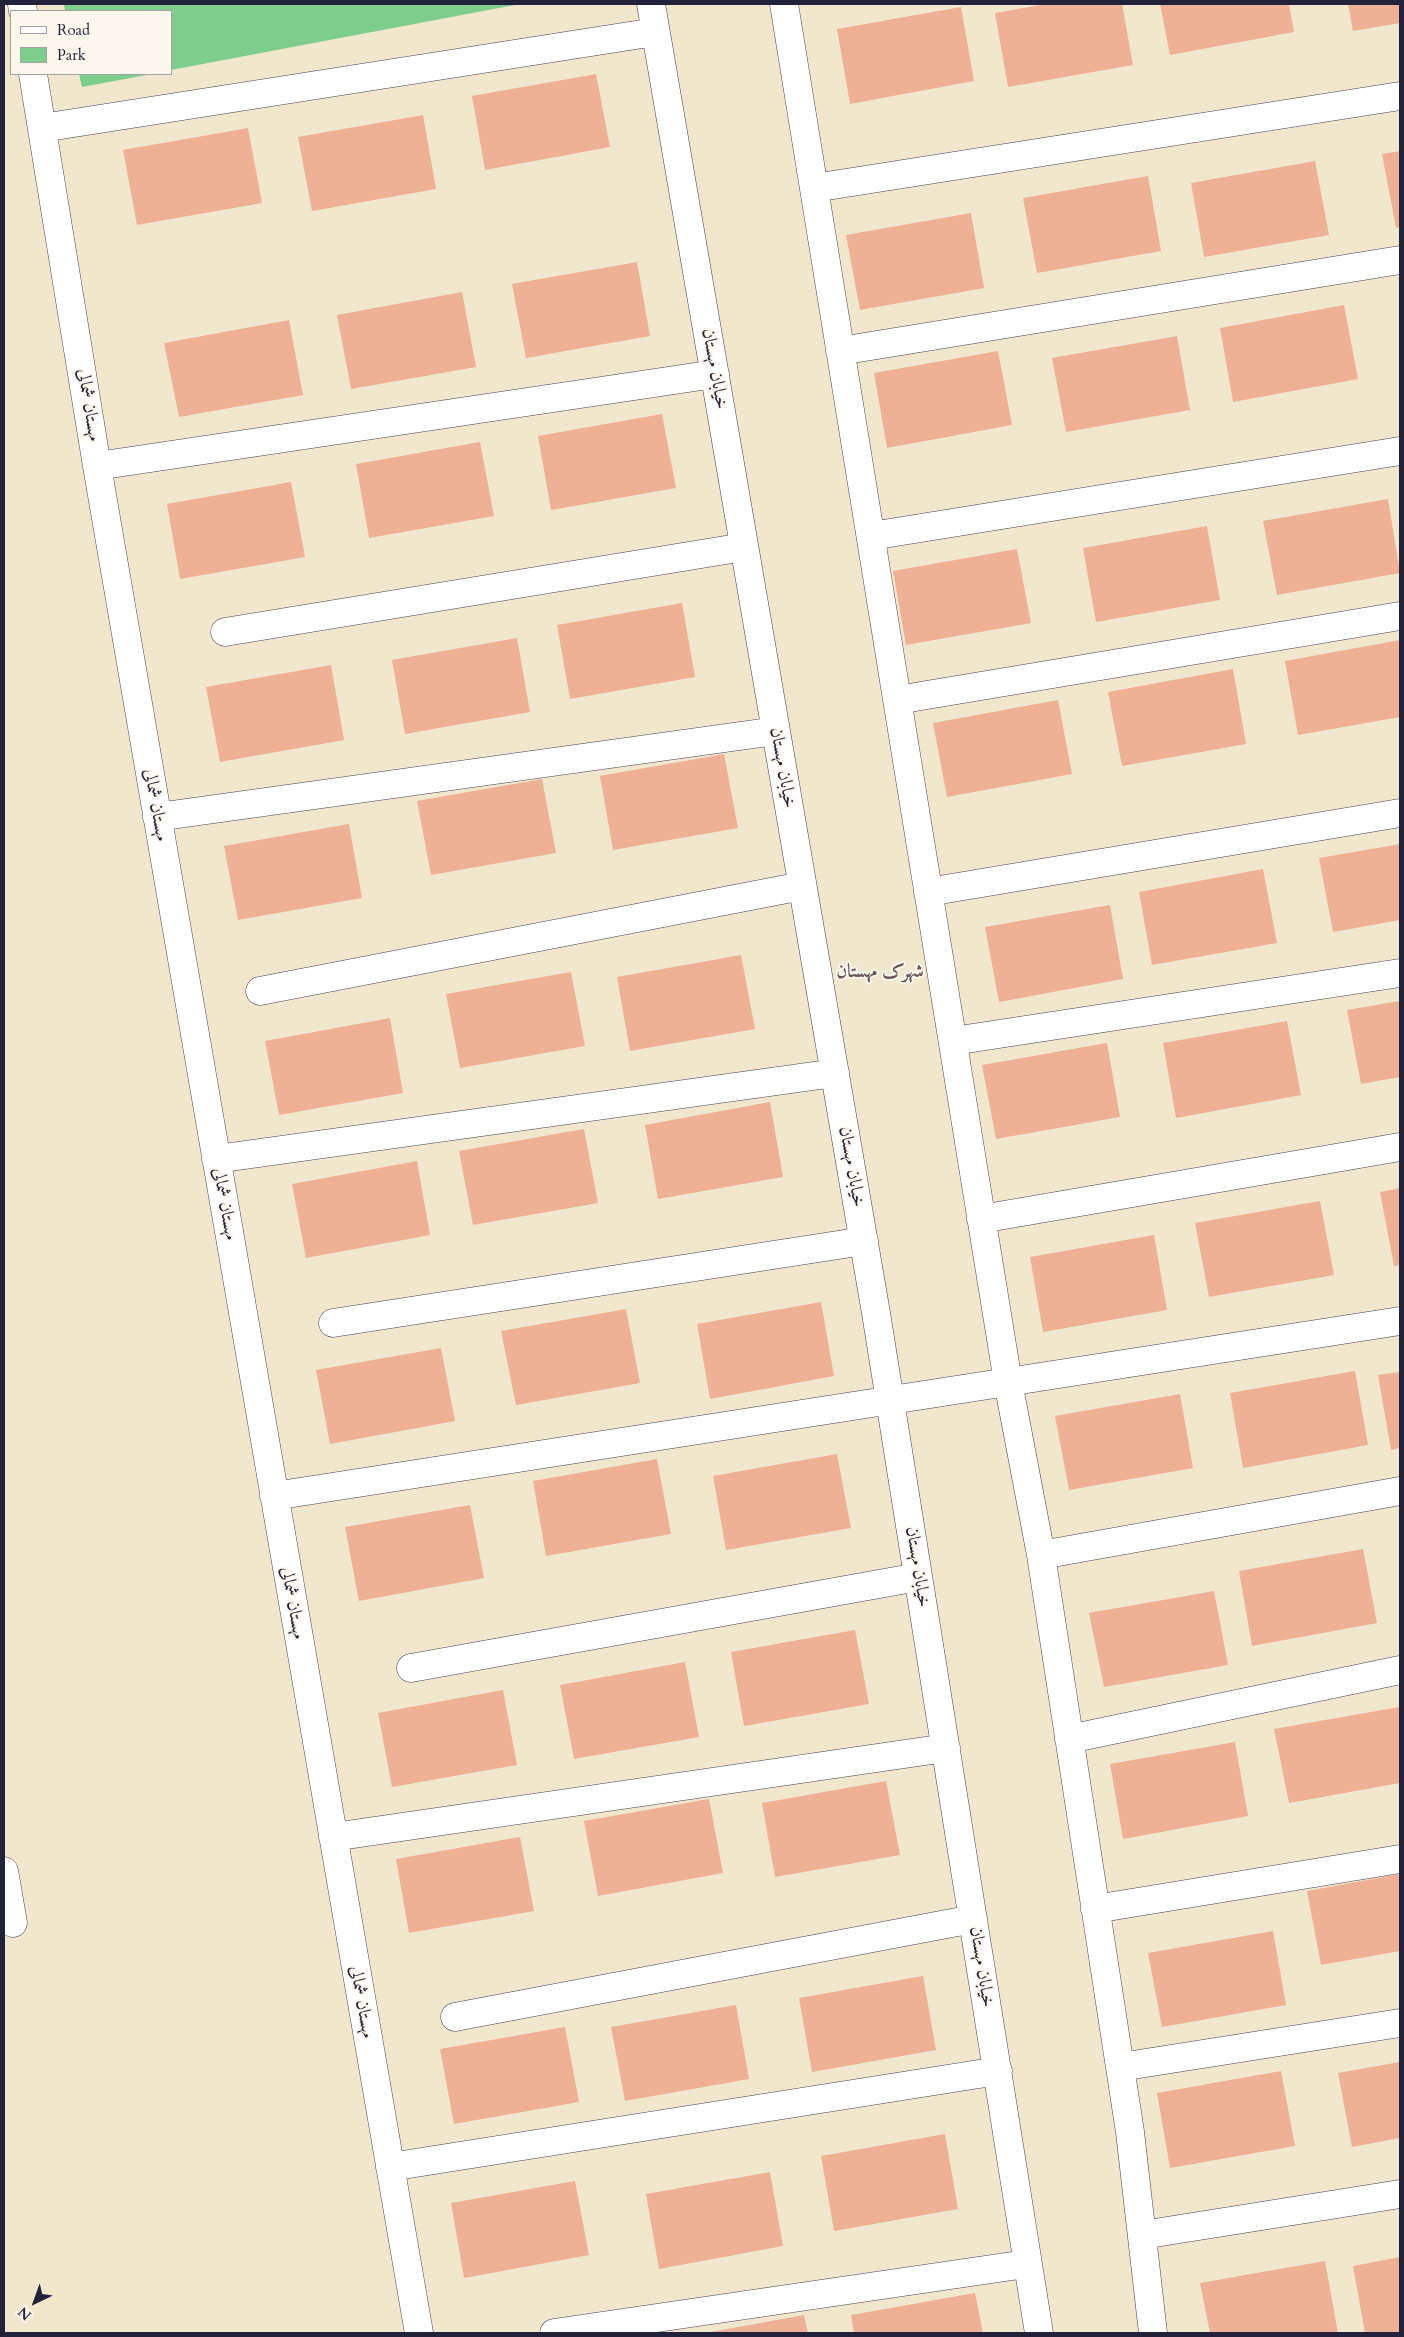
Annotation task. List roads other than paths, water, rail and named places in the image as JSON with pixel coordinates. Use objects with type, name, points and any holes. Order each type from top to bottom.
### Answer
[{"type":"street","name":"خیابان مهستان","points":[[651,4],[654,32],[715,374],[864,1241],[998,2071],[1038,2333]]},
{"type":"street","points":[[789,5],[814,188],[981,1220],[1008,1382],[1041,1555],[1120,2067],[1153,2333]]},
{"type":"street","points":[[42,128],[654,32]]},
{"type":"street","name":"مهستان شمالی","points":[[33,75],[97,466],[419,2333]]},
{"type":"street","points":[[814,188],[1400,96]]},
{"type":"street","points":[[840,351],[1400,260]]},
{"type":"street","points":[[97,466],[715,374]]},
{"type":"street","points":[[871,536],[1400,451]]},
{"type":"street","points":[[225,632],[744,547]]},
{"type":"street","points":[[897,700],[1400,616]]},
{"type":"street","points":[[158,817],[776,731]]},
{"type":"street","points":[[928,892],[1400,814]]},
{"type":"street","points":[[260,991],[802,886]]},
{"type":"street","points":[[953,1041],[1400,973]]},
{"type":"street","points":[[216,1159],[835,1073]]},
{"type":"street","points":[[981,1220],[1400,1147]]},
{"type":"street","points":[[333,1323],[864,1241]]},
{"type":"street","points":[[274,1496],[1400,1321]]},
{"type":"street","points":[[1041,1555],[1400,1491]]},
{"type":"street","points":[[411,1668],[918,1577]]},
{"type":"street","points":[[1069,1739],[1400,1670]]},
{"type":"street","points":[[333,1837],[946,1748]]},
{"type":"street","points":[[1095,1909],[1400,1859]]},
{"type":"street","points":[[4,1870],[13,1922]]},
{"type":"street","points":[[455,2017],[973,1919]]},
{"type":"street","points":[[1120,2067],[1400,2023]]},
{"type":"street","points":[[390,2167],[998,2071]]},
{"type":"street","points":[[1142,2235],[1400,2194]]},
{"type":"street","points":[[554,2333],[1026,2264]]},
{"type":"district","name":"شهرک مهستان","points":[[880,973]]}]
